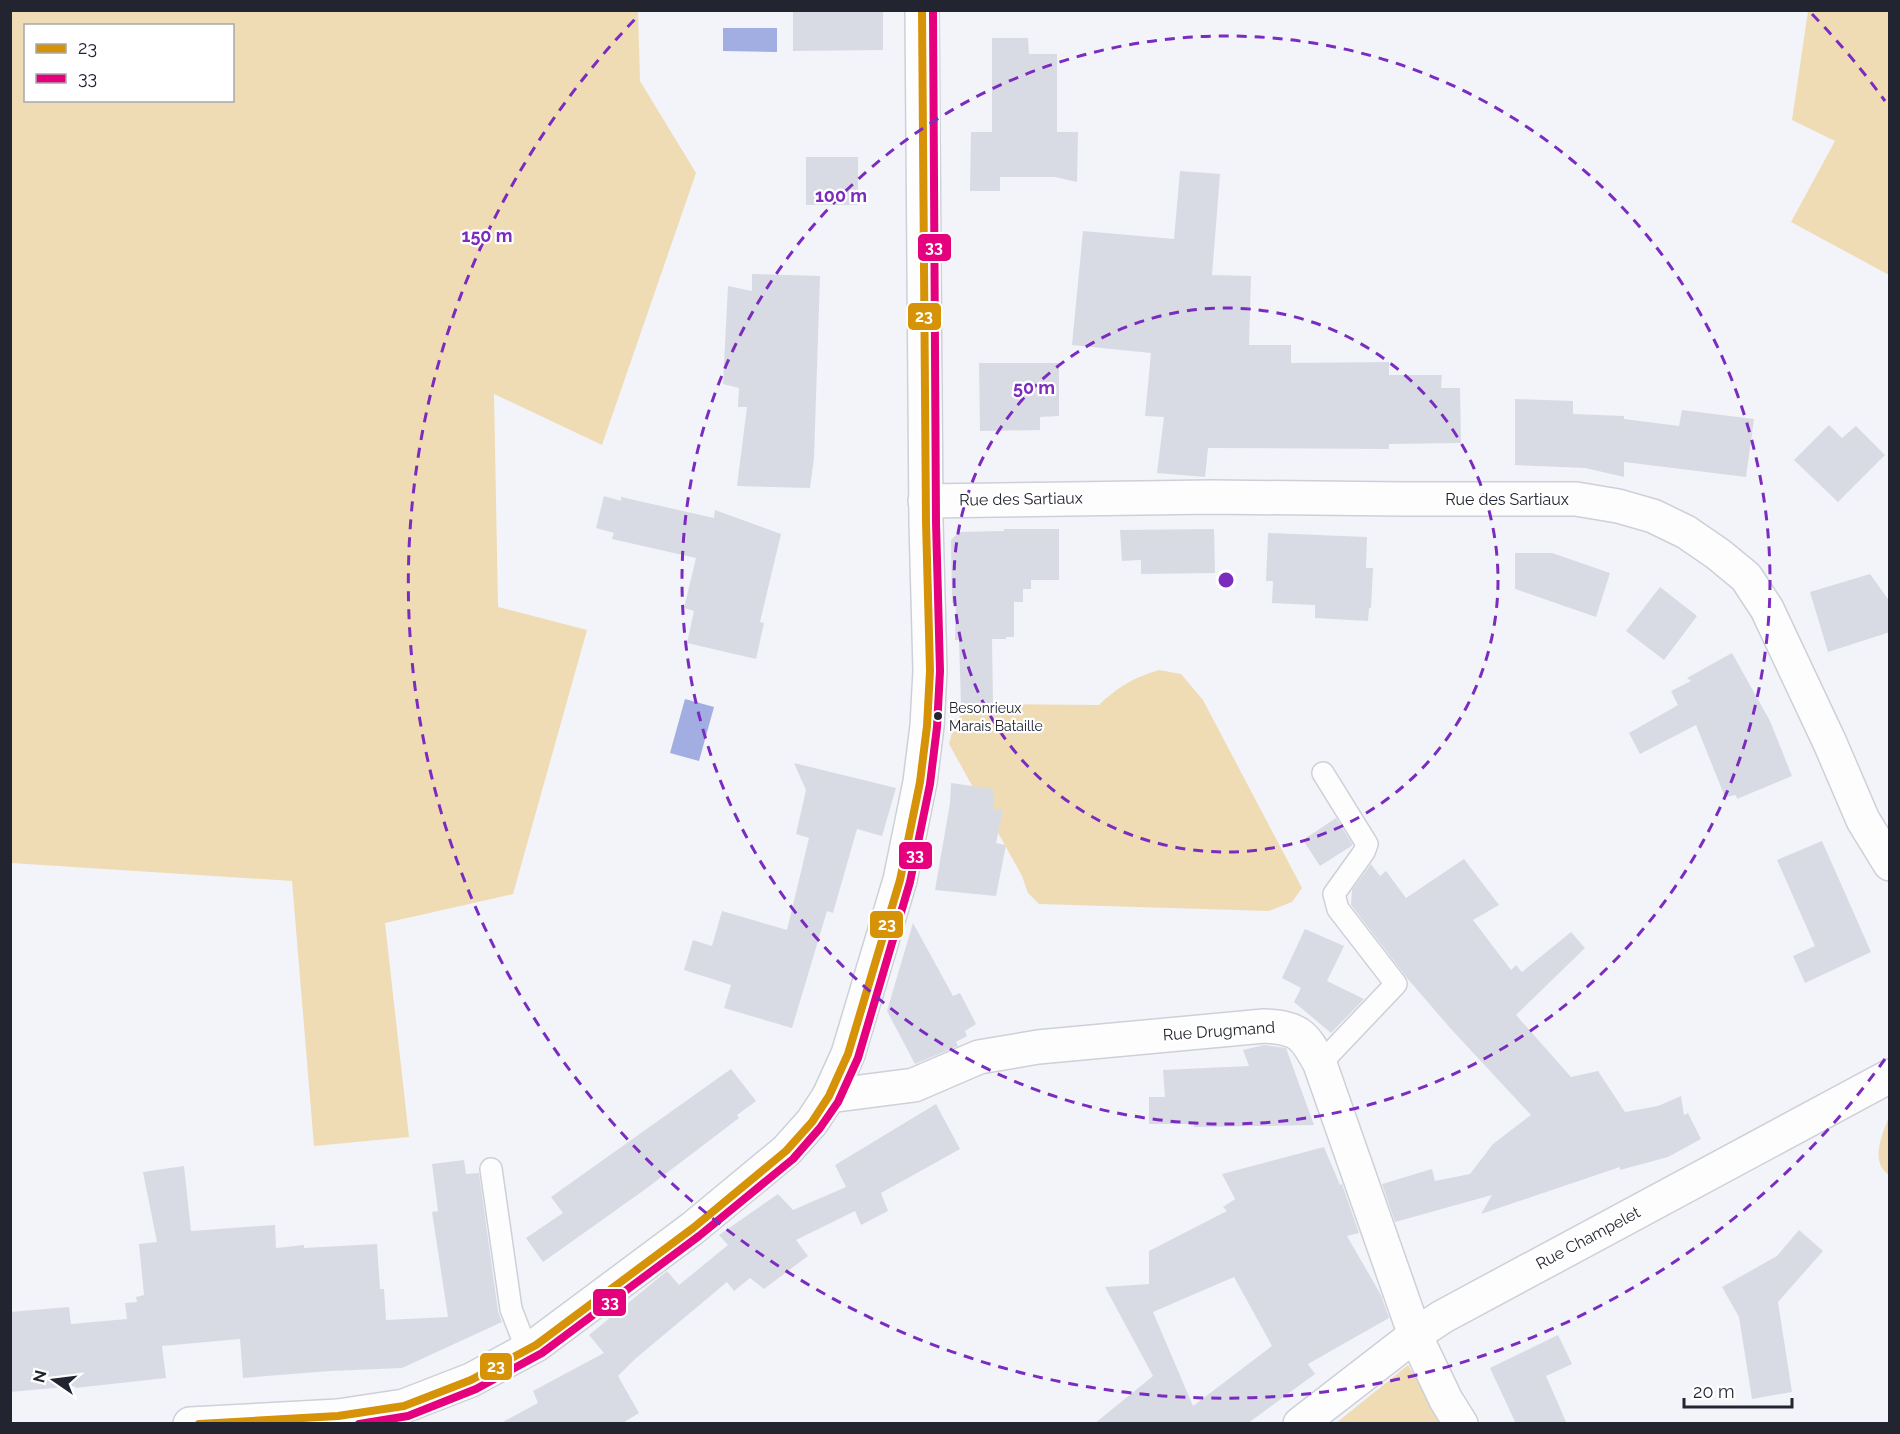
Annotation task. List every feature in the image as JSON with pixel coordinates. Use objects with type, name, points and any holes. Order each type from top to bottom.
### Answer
[{"type":"street","points":[[190,1424],[338,1416],[404,1406],[471,1380],[545,1339],[693,1228],[786,1151],[812,1122],[829,1096],[848,1054],[897,891],[920,782],[927,726],[930,671],[925,501],[922,10]]},
{"type":"street","name":"Rue des Sartiaux","points":[[925,501],[1212,497],[1576,499],[1618,506],[1653,516],[1686,532],[1746,577],[1767,609],[1830,743],[1863,820],[1890,864]]},
{"type":"street","name":"Rue Drugmand","points":[[829,1096],[914,1085],[979,1057],[1038,1047],[1264,1026],[1284,1027],[1299,1033],[1311,1047],[1320,1064],[1415,1335],[1446,1400],[1461,1424]]},
{"type":"street","name":"Rue Champelet","points":[[1300,1424],[1415,1335],[1452,1311],[1890,1076]]},
{"type":"lane","points":[[1320,1064],[1396,984],[1338,909],[1335,901],[1334,894],[1364,852],[1367,844],[1323,773]]},
{"type":"lane","points":[[491,1169],[511,1310],[527,1350]]},
{"type":"shaded area","points":[[10,11],[638,11],[640,81],[696,173],[602,445],[494,394],[498,607],[587,630],[513,894],[385,923],[409,1137],[314,1146],[292,881],[11,863]]},
{"type":"shaded area","points":[[1808,11],[1889,11],[1889,275],[1791,222],[1835,141],[1792,120]]},
{"type":"shaded area","points":[[1159,670],[1181,674],[1203,700],[1302,888],[1292,902],[1269,911],[1039,904],[1028,893],[1022,876],[949,744],[955,720],[976,704],[1099,705],[1127,683]]},
{"type":"shaded area","points":[[1889,1116],[1889,1175],[1880,1162],[1879,1147]]},
{"type":"shaded area","points":[[1408,1365],[1443,1423],[1335,1424]]},
{"type":"water","points":[[723,28],[777,28],[777,52],[723,51]]},
{"type":"water","points":[[685,699],[714,707],[699,761],[670,753]]},
{"type":"building","points":[[793,10],[883,10],[883,50],[793,51]]},
{"type":"building","points":[[992,38],[1028,38],[1029,54],[1057,54],[1057,132],[1078,132],[1077,182],[1055,177],[1000,177],[1000,191],[970,191],[971,132],[992,132]]},
{"type":"building","points":[[806,157],[858,157],[858,205],[806,205]]},
{"type":"building","points":[[1180,171],[1220,174],[1212,275],[1251,276],[1249,345],[1291,345],[1291,363],[1389,362],[1389,375],[1442,375],[1441,388],[1460,388],[1461,443],[1389,444],[1389,449],[1208,448],[1205,477],[1157,473],[1164,417],[1145,416],[1151,353],[1072,345],[1083,231],[1174,239]]},
{"type":"building","points":[[752,274],[820,276],[814,458],[810,488],[737,486],[747,407],[738,407],[739,388],[723,384],[728,286],[752,291]]},
{"type":"building","points":[[979,363],[1059,363],[1059,416],[1040,417],[1040,430],[980,431]]},
{"type":"building","points":[[1515,399],[1573,401],[1573,414],[1624,416],[1624,419],[1679,426],[1682,410],[1754,419],[1746,477],[1624,462],[1624,477],[1585,468],[1515,465]]},
{"type":"building","points":[[1829,425],[1842,438],[1856,426],[1885,455],[1838,502],[1794,460]]},
{"type":"building","points":[[604,496],[621,501],[621,497],[714,518],[715,510],[781,534],[760,622],[764,623],[756,659],[687,643],[694,611],[684,608],[696,558],[612,539],[614,533],[596,528]]},
{"type":"building","points":[[1004,529],[1059,529],[1059,580],[1031,580],[1031,589],[1023,589],[1023,602],[1014,602],[1014,637],[992,639],[993,703],[961,704],[959,640],[955,640],[956,603],[952,603],[951,540],[959,532],[1004,531]]},
{"type":"building","points":[[1214,529],[1215,573],[1141,574],[1141,560],[1122,561],[1120,530]]},
{"type":"building","points":[[1268,533],[1367,537],[1366,568],[1373,568],[1368,621],[1315,618],[1315,605],[1272,603],[1273,581],[1266,581]]},
{"type":"building","points":[[1515,553],[1552,553],[1610,573],[1596,617],[1515,589]]},
{"type":"building","points":[[1870,574],[1890,602],[1890,632],[1828,652],[1810,592]]},
{"type":"building","points":[[1660,587],[1697,616],[1664,660],[1626,631]]},
{"type":"building","points":[[1732,653],[1770,721],[1792,776],[1737,799],[1736,795],[1725,797],[1696,725],[1640,754],[1629,733],[1678,705],[1671,691],[1691,681],[1687,678]]},
{"type":"building","points":[[794,763],[896,788],[882,836],[857,829],[833,913],[827,911],[792,1028],[724,1008],[731,985],[684,970],[693,940],[712,946],[722,911],[787,930],[809,838],[796,834],[806,790]]},
{"type":"building","points":[[951,783],[993,789],[993,809],[1003,810],[996,843],[1006,845],[996,896],[935,890],[950,803]]},
{"type":"building","points":[[1336,818],[1353,845],[1320,866],[1303,840]]},
{"type":"building","points":[[1822,841],[1871,952],[1805,983],[1793,956],[1815,946],[1777,860]]},
{"type":"building","points":[[1464,859],[1499,905],[1473,920],[1511,970],[1516,965],[1522,972],[1571,932],[1585,948],[1516,1015],[1571,1077],[1598,1071],[1625,1112],[1658,1106],[1681,1096],[1684,1115],[1688,1113],[1701,1139],[1668,1157],[1620,1170],[1620,1167],[1481,1214],[1492,1195],[1395,1222],[1382,1184],[1432,1169],[1435,1181],[1470,1174],[1493,1144],[1531,1115],[1407,978],[1351,905],[1352,890],[1371,864],[1380,876],[1386,871],[1406,898]]},
{"type":"building","points":[[913,923],[953,996],[960,993],[976,1024],[965,1031],[967,1036],[956,1042],[958,1046],[915,1064],[887,1011]]},
{"type":"building","points":[[1305,929],[1344,946],[1327,981],[1364,999],[1331,1033],[1294,1002],[1301,988],[1282,978]]},
{"type":"building","points":[[1264,1045],[1286,1048],[1314,1125],[1194,1127],[1194,1124],[1149,1124],[1149,1097],[1165,1097],[1163,1070],[1249,1066],[1243,1050]]},
{"type":"building","points":[[731,1069],[756,1101],[737,1115],[739,1118],[647,1188],[543,1262],[526,1238],[563,1213],[551,1197]]},
{"type":"building","points":[[936,1104],[960,1149],[881,1193],[888,1211],[861,1225],[855,1211],[796,1240],[808,1256],[764,1289],[750,1278],[734,1291],[727,1282],[618,1376],[639,1413],[621,1424],[499,1424],[538,1403],[533,1391],[604,1353],[589,1335],[667,1271],[679,1285],[728,1245],[719,1235],[778,1194],[793,1210],[846,1187],[835,1165]]},
{"type":"building","points":[[1324,1147],[1340,1185],[1342,1184],[1359,1233],[1347,1236],[1381,1295],[1389,1318],[1308,1364],[1315,1374],[1247,1424],[1094,1424],[1153,1376],[1105,1287],[1149,1284],[1149,1251],[1227,1211],[1223,1207],[1235,1199],[1222,1174]],"holes":[[[1234,1277],[1272,1346],[1193,1406],[1153,1312]]]},
{"type":"building","points":[[464,1160],[466,1174],[479,1173],[498,1311],[502,1322],[402,1368],[243,1378],[240,1339],[162,1346],[166,1378],[75,1388],[75,1386],[10,1392],[10,1312],[69,1307],[71,1324],[127,1319],[125,1303],[137,1302],[136,1297],[144,1295],[139,1244],[157,1242],[143,1172],[184,1166],[191,1231],[275,1225],[276,1248],[304,1245],[304,1248],[377,1244],[380,1289],[384,1289],[386,1320],[448,1317],[432,1212],[438,1211],[432,1164]]},
{"type":"building","points":[[1799,1230],[1823,1251],[1778,1302],[1792,1392],[1752,1399],[1739,1317],[1722,1287],[1777,1256]]},
{"type":"building","points":[[1558,1335],[1572,1364],[1546,1376],[1567,1424],[1516,1424],[1490,1368]]},
{"type":"transit line","name":"23","points":[[199,1424],[338,1416],[404,1406],[471,1380],[536,1345],[693,1228],[786,1151],[812,1122],[829,1096],[848,1054],[900,880],[920,782],[927,726],[930,671],[926,522],[922,10]]},
{"type":"transit line","name":"33","points":[[359,1424],[408,1416],[476,1389],[542,1353],[699,1236],[793,1159],[820,1128],[838,1102],[858,1058],[910,882],[930,784],[937,727],[940,671],[936,522],[933,10]]},
{"type":"place","name":"Besonrieux Marais Bataille","points":[[938,716]]}]
